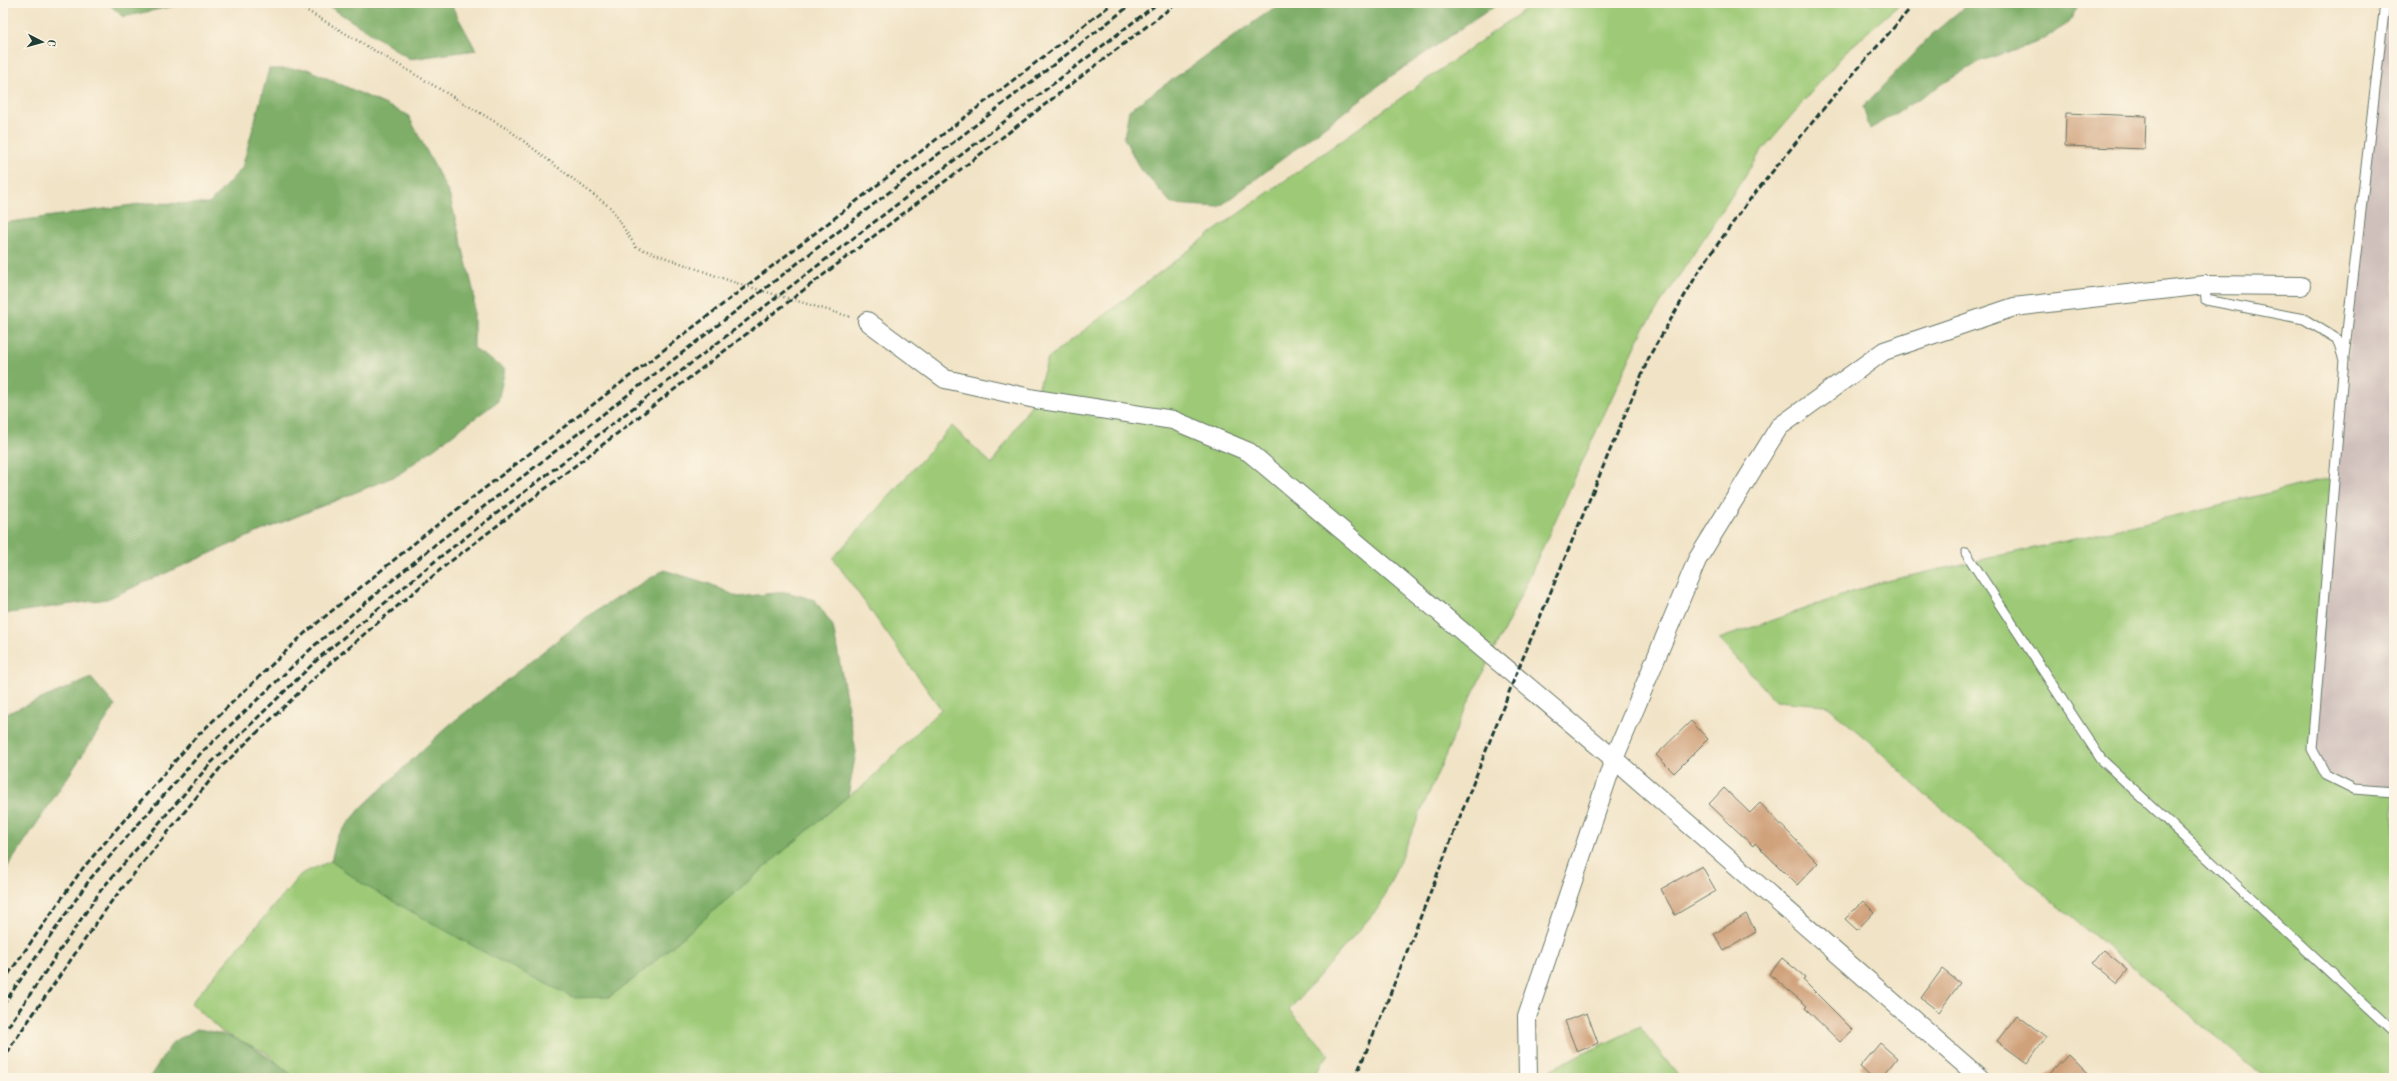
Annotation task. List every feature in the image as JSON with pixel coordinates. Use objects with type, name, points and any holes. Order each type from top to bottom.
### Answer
[{"type":"street","points":[[1528,1078],[1527,1017],[1614,759],[1697,560],[1779,427],[1884,351],[2014,307],[2205,285],[2301,286]]},
{"type":"street","points":[[867,321],[945,379],[1035,399],[1173,420],[1249,452],[1614,759],[1980,1078]]},
{"type":"lane","points":[[2385,3],[2344,360],[2312,749],[2326,775],[2354,789],[2394,792]]},
{"type":"lane","points":[[2205,285],[2206,300],[2304,319],[2337,338],[2344,360]]},
{"type":"lane","points":[[1966,553],[2102,759],[2394,1032]]},
{"type":"path","points":[[294,3],[509,130],[611,208],[636,247],[733,282],[867,321]]},
{"type":"shaded area","points":[[2385,3],[2394,3],[2394,792],[2354,789],[2326,775],[2312,749],[2336,477]]},
{"type":"green space","points":[[108,3],[188,3],[123,17]]},
{"type":"green space","points":[[324,3],[450,3],[476,50],[410,59]]},
{"type":"green space","points":[[1281,3],[1499,3],[1390,77],[1219,207],[1172,204],[1139,167],[1124,138],[1129,110]]},
{"type":"green space","points":[[1534,3],[1901,3],[1849,48],[1762,150],[1642,332],[1513,612],[1468,703],[1380,906],[1289,1010],[1329,1054],[1311,1078],[295,1078],[265,1052],[222,1032],[191,1003],[301,874],[331,861],[363,883],[431,920],[466,937],[609,997],[635,978],[848,796],[863,786],[941,709],[833,558],[952,426],[992,464],[1035,399],[1048,358],[1210,234]]},
{"type":"green space","points":[[1969,3],[2079,3],[2069,23],[2038,42],[1978,62],[1870,129],[1863,107],[1930,36]]},
{"type":"green space","points":[[269,69],[307,69],[408,115],[449,194],[474,293],[474,349],[505,369],[498,401],[398,475],[261,531],[107,599],[3,614],[3,223],[147,203],[209,204],[242,168]]},
{"type":"green space","points":[[2336,477],[2312,749],[2327,775],[2354,789],[2394,792],[2394,1078],[2265,1078],[1927,796],[1872,744],[1826,705],[1776,701],[1719,639],[1878,583],[2110,531]]},
{"type":"green space","points":[[664,570],[710,584],[738,597],[786,592],[815,600],[833,626],[856,752],[848,796],[635,978],[609,997],[575,998],[500,961],[364,885],[331,861],[337,837],[362,807],[448,726],[592,613]]},
{"type":"green space","points":[[91,678],[115,706],[3,874],[3,715]]},
{"type":"green space","points":[[1640,1027],[1680,1078],[1551,1078],[1551,1069]]},
{"type":"green space","points":[[197,1029],[226,1035],[250,1046],[261,1052],[295,1078],[149,1078],[173,1042]]},
{"type":"building","points":[[2066,113],[2146,116],[2145,149],[2065,146]]},
{"type":"building","points":[[1691,721],[1708,739],[1674,773],[1656,755]]},
{"type":"building","points":[[1724,788],[1750,813],[1760,803],[1818,863],[1797,885],[1755,843],[1753,846],[1709,804]]},
{"type":"building","points":[[1702,866],[1716,891],[1675,915],[1661,889]]},
{"type":"building","points":[[1863,901],[1874,912],[1857,930],[1845,919]]},
{"type":"building","points":[[1746,914],[1756,932],[1724,951],[1714,934]]},
{"type":"building","points":[[2104,950],[2128,970],[2117,983],[2093,963]]},
{"type":"building","points":[[1782,958],[1805,977],[1803,980],[1853,1030],[1840,1042],[1805,1008],[1807,1006],[1769,974]]},
{"type":"building","points":[[1942,969],[1960,983],[1939,1012],[1921,998]]},
{"type":"building","points":[[1587,1013],[1598,1043],[1577,1052],[1565,1021]]},
{"type":"building","points":[[2017,1015],[2046,1037],[2027,1063],[1997,1041]]},
{"type":"building","points":[[1880,1043],[1897,1058],[1881,1078],[1872,1078],[1860,1067]]},
{"type":"building","points":[[2068,1054],[2092,1078],[2045,1078]]},
{"type":"railway","points":[[3,982],[83,868],[194,739],[305,633],[428,532],[1113,3]]},
{"type":"railway","points":[[3,1005],[90,879],[202,752],[315,645],[437,543],[1133,3]]},
{"type":"railway","points":[[3,1034],[101,890],[211,763],[320,657],[440,557],[1158,3]]},
{"type":"railway","points":[[3,1061],[13,1043],[111,902],[221,767],[329,664],[446,565],[1177,3]]},
{"type":"railway","points":[[1355,1078],[1389,997],[1515,677],[1650,355],[1702,266],[1747,203],[1828,103],[1915,3]]}]
